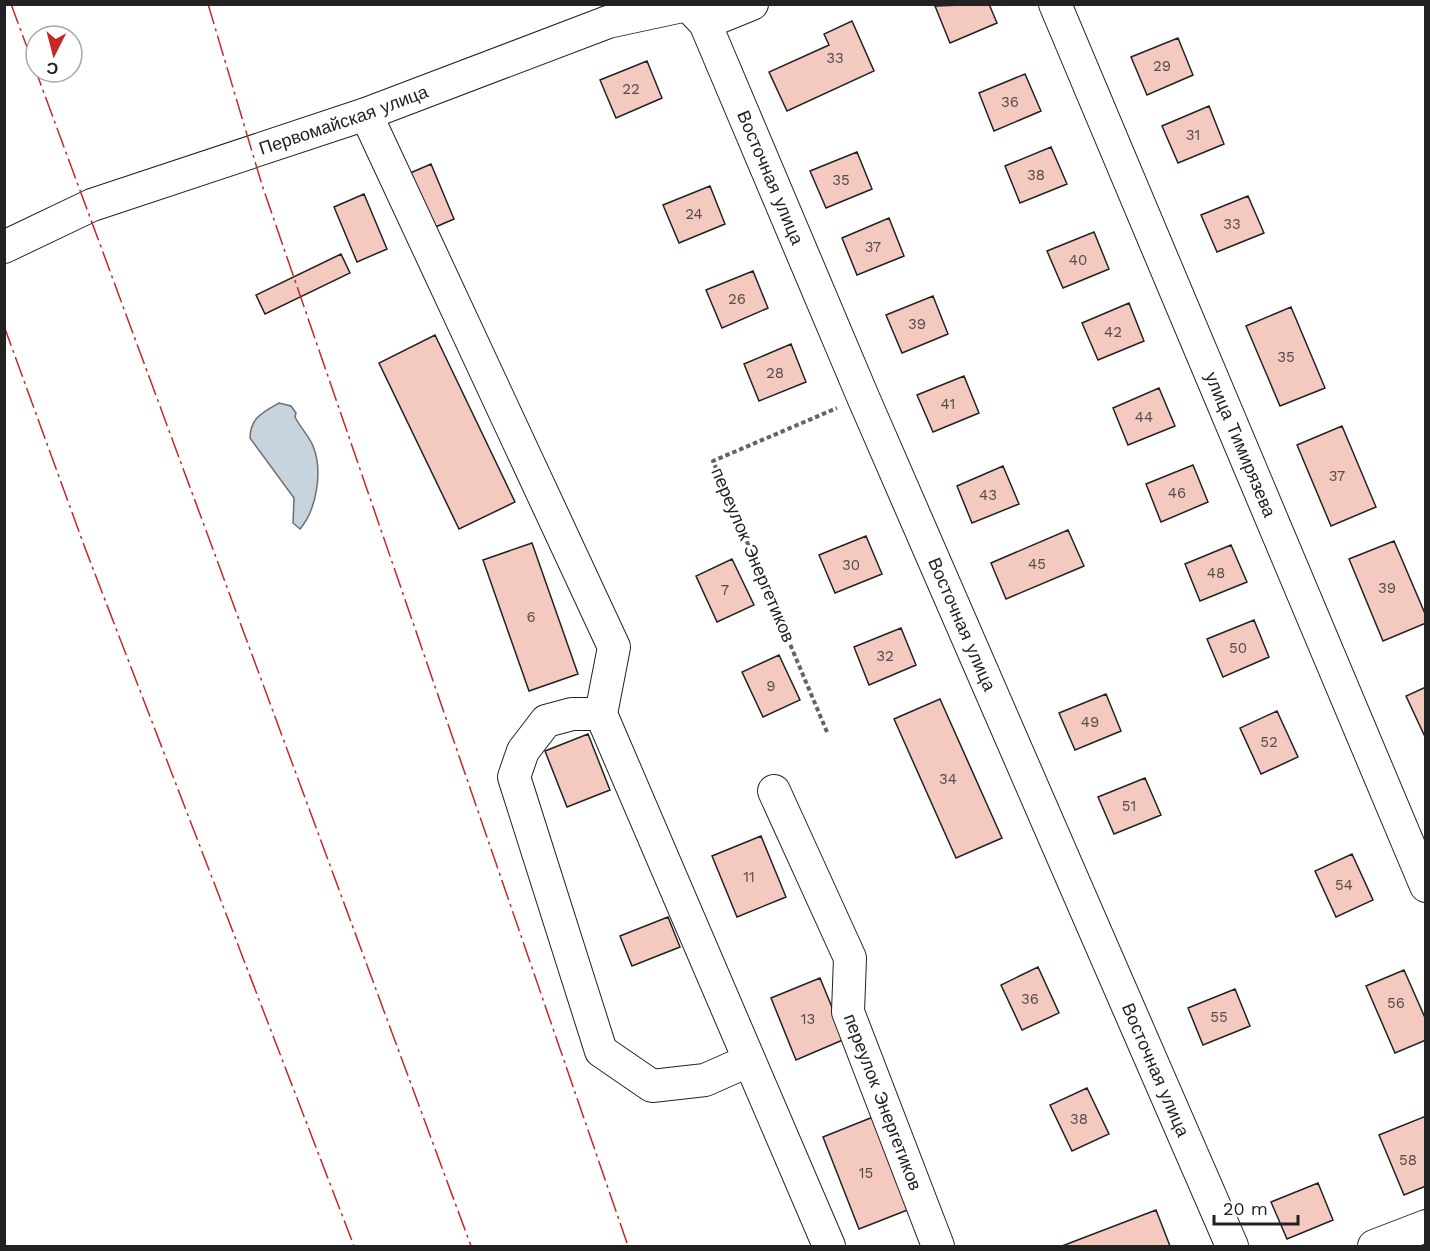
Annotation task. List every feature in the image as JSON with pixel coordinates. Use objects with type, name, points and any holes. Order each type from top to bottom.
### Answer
[{"type":"street","name":"Первомайская улица","points":[[4,247],[92,205],[366,114],[608,22],[752,4]]},
{"type":"street","name":"улица Тимирязева","points":[[1055,4],[1425,886]]},
{"type":"street","name":"Восточная улица","points":[[693,11],[1232,1246]]},
{"type":"street","points":[[366,114],[614,647],[601,714],[828,1246]]},
{"type":"street","points":[[601,714],[572,714],[546,721],[523,752],[514,777],[601,1051],[651,1086],[705,1080],[748,1062]]},
{"type":"street","name":"переулок Энергетиков","points":[[774,790],[850,958],[848,1012],[938,1246]]},
{"type":"street","points":[[1374,1246],[1425,1226]]},
{"type":"path","name":"переулок Энергетиков","points":[[827,732],[713,461],[863,397]]},
{"type":"shaded area","points":[[279,403],[291,406],[296,413],[295,417],[311,442],[318,466],[317,489],[311,511],[300,529],[293,523],[294,498],[250,438],[255,421]]},
{"type":"building","points":[[989,4],[997,23],[950,43],[935,6]]},
{"type":"building","points":[[852,21],[874,71],[787,111],[769,72],[829,45],[824,34]]},
{"type":"building","points":[[1178,38],[1193,75],[1147,95],[1131,57]]},
{"type":"building","points":[[647,61],[662,98],[616,118],[600,80]]},
{"type":"building","points":[[1025,74],[1041,111],[994,131],[979,93]]},
{"type":"building","points":[[1209,106],[1224,144],[1178,163],[1162,126]]},
{"type":"building","points":[[1051,147],[1067,184],[1020,203],[1005,166]]},
{"type":"building","points":[[857,152],[872,189],[826,208],[810,171]]},
{"type":"building","points":[[431,164],[454,219],[424,232],[401,177]]},
{"type":"building","points":[[710,186],[725,224],[679,243],[663,205]]},
{"type":"building","points":[[364,194],[387,249],[357,262],[334,207]]},
{"type":"building","points":[[1248,196],[1264,233],[1217,252],[1201,215]]},
{"type":"building","points":[[889,218],[904,256],[857,275],[842,238]]},
{"type":"building","points":[[1094,232],[1109,269],[1063,288],[1047,251]]},
{"type":"building","points":[[341,254],[350,273],[265,314],[256,295]]},
{"type":"building","points":[[753,271],[768,308],[722,328],[706,290]]},
{"type":"building","points":[[933,296],[948,334],[902,353],[886,315]]},
{"type":"building","points":[[1129,303],[1144,341],[1098,360],[1082,323]]},
{"type":"building","points":[[1291,307],[1325,388],[1280,406],[1246,326]]},
{"type":"building","points":[[435,335],[515,502],[459,529],[379,363]]},
{"type":"building","points":[[791,344],[806,382],[759,401],[744,364]]},
{"type":"building","points":[[964,376],[979,413],[933,432],[917,395]]},
{"type":"building","points":[[1159,388],[1175,426],[1128,445],[1113,408]]},
{"type":"building","points":[[1342,426],[1376,507],[1331,526],[1297,445]]},
{"type":"building","points":[[1193,465],[1208,502],[1161,522],[1146,484]]},
{"type":"building","points":[[1003,466],[1019,504],[972,523],[957,486]]},
{"type":"building","points":[[1068,530],[1084,566],[1006,599],[991,563]]},
{"type":"building","points":[[866,536],[882,574],[835,593],[819,555]]},
{"type":"building","points":[[1394,541],[1426,616],[1426,623],[1383,641],[1349,559]]},
{"type":"building","points":[[532,543],[578,674],[529,691],[483,560]]},
{"type":"building","points":[[1231,545],[1247,582],[1200,601],[1185,564]]},
{"type":"building","points":[[732,559],[754,605],[717,622],[696,576]]},
{"type":"building","points":[[1254,620],[1269,657],[1223,677],[1207,639]]},
{"type":"building","points":[[901,628],[916,665],[869,685],[854,647]]},
{"type":"building","points":[[779,655],[800,700],[763,717],[742,672]]},
{"type":"building","points":[[1426,687],[1426,739],[1406,696]]},
{"type":"building","points":[[1106,694],[1121,731],[1075,750],[1059,713]]},
{"type":"building","points":[[940,699],[1002,838],[956,858],[894,719]]},
{"type":"building","points":[[1277,711],[1298,757],[1261,774],[1240,728]]},
{"type":"building","points":[[588,734],[610,790],[567,807],[545,751]]},
{"type":"building","points":[[1145,778],[1161,815],[1114,834],[1098,797]]},
{"type":"building","points":[[761,836],[786,897],[737,917],[712,856]]},
{"type":"building","points":[[1352,854],[1373,900],[1336,917],[1315,871]]},
{"type":"building","points":[[668,917],[680,947],[632,966],[620,936]]},
{"type":"building","points":[[1038,967],[1059,1013],[1022,1030],[1001,985]]},
{"type":"building","points":[[1404,970],[1426,1020],[1426,1040],[1395,1053],[1366,986]]},
{"type":"building","points":[[820,978],[845,1039],[796,1060],[771,998]]},
{"type":"building","points":[[1235,989],[1250,1026],[1203,1045],[1188,1008]]},
{"type":"building","points":[[1087,1088],[1109,1134],[1072,1151],[1050,1105]]},
{"type":"building","points":[[1426,1116],[1426,1186],[1404,1195],[1379,1135]]},
{"type":"building","points":[[873,1117],[910,1209],[859,1229],[823,1137]]},
{"type":"building","points":[[1318,1183],[1333,1220],[1287,1239],[1271,1202]]},
{"type":"building","points":[[1156,1210],[1170,1246],[1062,1246]]},
{"type":"power","points":[[11,4],[471,1246]]},
{"type":"power","points":[[208,4],[262,185],[628,1246]]},
{"type":"power","points":[[4,326],[85,548],[354,1246]]}]
